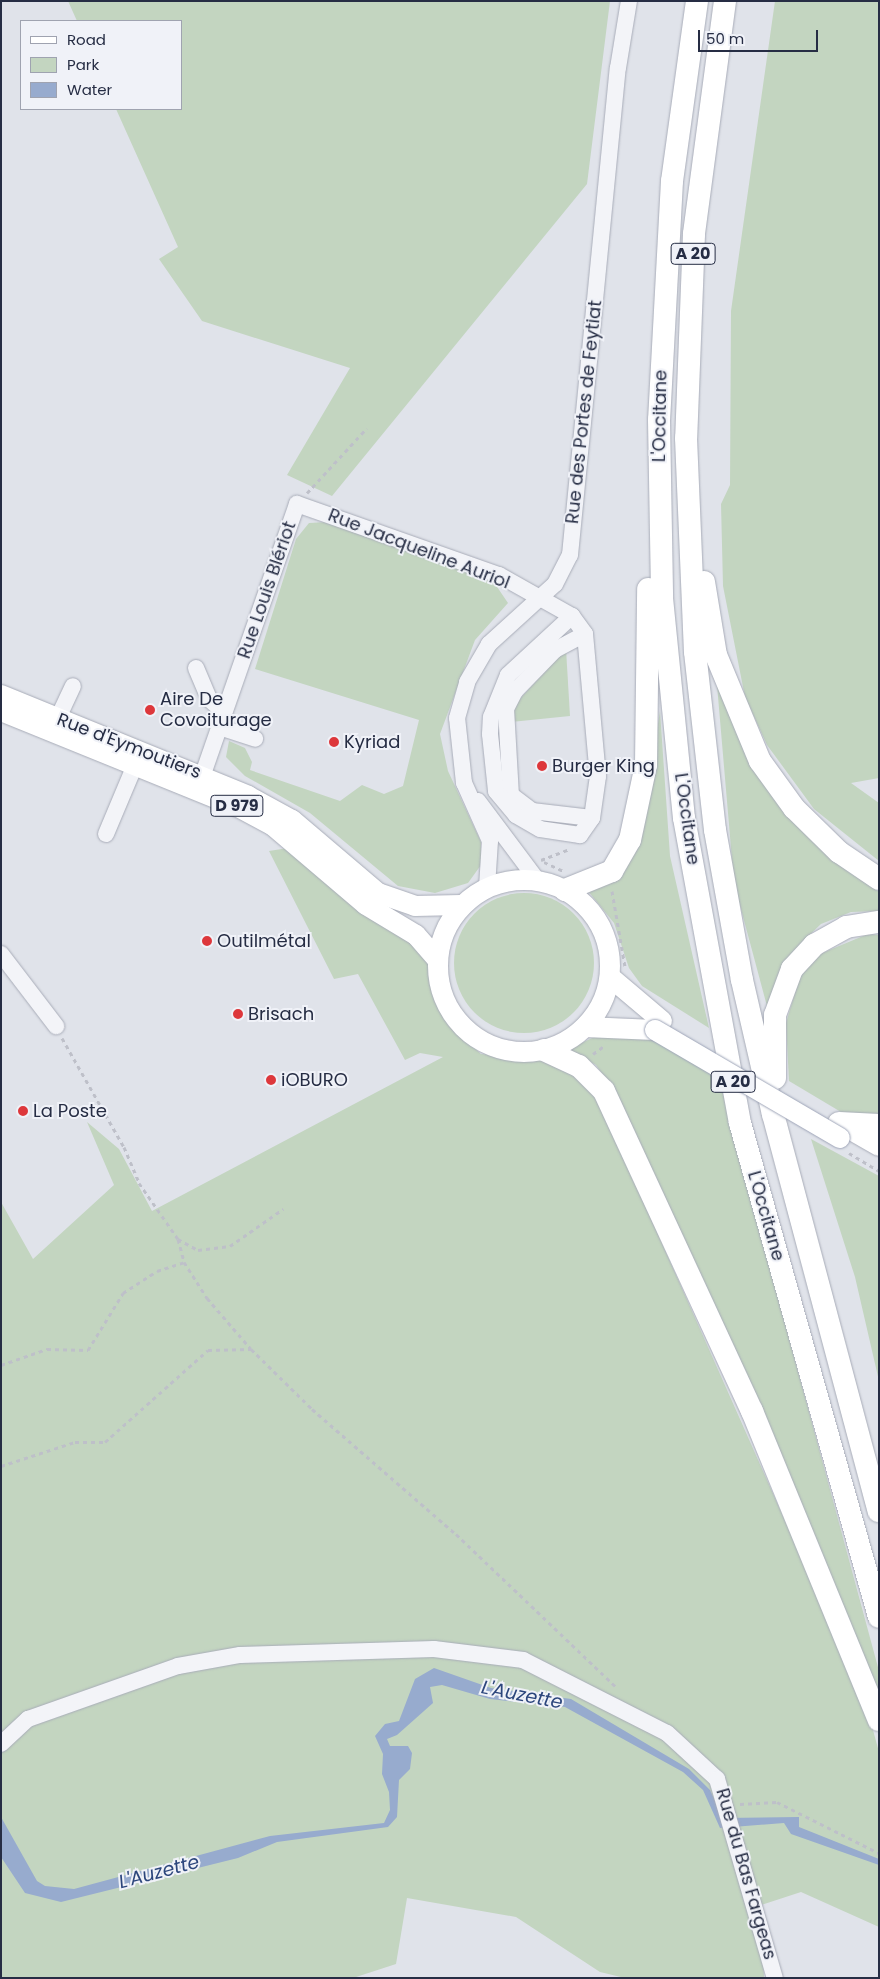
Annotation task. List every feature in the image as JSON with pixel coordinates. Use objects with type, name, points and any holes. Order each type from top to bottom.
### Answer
[{"type":"highway","name":"L'Occitane","points":[[697,1],[672,181],[663,298],[660,532],[662,598],[684,818],[740,1123],[879,1617]]},
{"type":"highway","name":"L'Occitane","points":[[725,1],[694,234],[687,509],[695,652],[716,830],[742,980],[780,1139],[879,1511]]},
{"type":"highway","points":[[687,509],[700,540],[716,655],[760,761],[794,808],[839,852],[879,879]]},
{"type":"highway","points":[[567,882],[605,876],[624,855],[630,840],[646,765],[648,553],[660,532]]},
{"type":"highway","points":[[780,1139],[773,1060],[775,1015],[792,969],[814,945],[846,927],[879,922]]},
{"type":"highway","points":[[544,1050],[579,1066],[604,1091],[752,1411],[879,1720]]},
{"type":"highway","points":[[840,1136],[879,1125]]},
{"type":"main road","name":"Rue d'Eymoutiers","points":[[1,694],[203,774],[292,820],[378,893],[415,906],[461,905]]},
{"type":"main road","name":"D 979","points":[[1,711],[238,806],[280,830],[366,905],[416,935],[437,959]]},
{"type":"main road","points":[[620,976],[585,1028],[544,1050],[517,1052],[490,1046],[467,1032],[449,1011],[439,986],[437,959],[444,930],[461,905],[487,887],[511,880],[567,882],[601,926],[620,976],[658,1026],[879,1160]]},
{"type":"main road","points":[[585,1028],[658,1026]]},
{"type":"main road","points":[[840,1136],[879,1146]]},
{"type":"street","name":"Rue des Portes de Feytiat","points":[[487,887],[490,841],[464,783],[457,718],[467,682],[489,644],[539,599],[564,571],[570,555],[618,68],[629,1]]},
{"type":"street","name":"Rue Jacqueline Auriol","points":[[296,504],[499,575],[572,616]]},
{"type":"street","name":"Rue Louis Blériot","points":[[203,774],[296,504]]},
{"type":"street","points":[[572,616],[584,634],[598,776],[592,818],[580,835],[540,829],[516,815],[496,791],[490,734],[491,716],[508,675],[572,616]]},
{"type":"street","points":[[584,634],[555,650],[515,691],[506,709],[511,795],[532,811],[592,818]]},
{"type":"street","points":[[196,668],[209,699],[222,719],[255,739]]},
{"type":"street","points":[[58,718],[74,686]]},
{"type":"street","points":[[106,834],[135,765]]},
{"type":"street","points":[[464,783],[536,880]]},
{"type":"street","points":[[4,963],[56,1026]]},
{"type":"street","name":"Rue du Bas Fargeas","points":[[1,1744],[28,1718],[178,1666],[240,1655],[434,1649],[523,1660],[667,1733],[717,1779],[727,1805],[731,1831],[774,1978]]},
{"type":"path","name":"Rue Louis Blériot","points":[[296,504],[367,428]]},
{"type":"path","points":[[567,882],[540,860],[571,852],[573,834]]},
{"type":"path","points":[[605,876],[620,976]]},
{"type":"path","points":[[56,1026],[124,1147],[139,1183],[178,1239],[184,1262],[207,1298],[251,1349],[626,1696]]},
{"type":"path","points":[[840,1136],[879,1171]]},
{"type":"path","points":[[178,1239],[198,1250],[230,1246],[284,1209]]},
{"type":"path","points":[[1,1365],[47,1350],[88,1350],[123,1293],[156,1271],[184,1262]]},
{"type":"path","points":[[1,1466],[75,1442],[105,1442],[208,1350],[251,1349]]},
{"type":"path","points":[[727,1805],[778,1802],[879,1853]]},
{"type":"green space","points":[[68,1],[610,1],[587,184],[332,496],[287,475],[350,368],[202,321],[159,259],[178,247],[116,110],[182,110],[182,20],[77,20]]},
{"type":"green space","points":[[775,1],[879,1],[879,778],[851,783],[879,803],[879,861],[814,809],[767,745],[745,697],[723,586],[721,504],[730,485],[731,311]]},
{"type":"green space","points":[[327,522],[491,578],[508,603],[475,640],[440,734],[448,771],[481,842],[481,865],[468,883],[435,893],[398,886],[310,813],[245,776],[226,757],[229,741],[245,748],[252,762],[250,770],[340,801],[362,785],[384,794],[403,786],[419,720],[255,669],[296,539],[309,523]]},
{"type":"green space","points":[[566,649],[570,716],[511,722],[515,704]]},
{"type":"green space","points":[[717,685],[854,874],[879,892],[879,911],[851,912],[821,924],[800,944],[768,1010],[734,883]]},
{"type":"green space","points":[[660,711],[670,856],[709,1028],[642,986],[629,968],[614,923],[588,891],[641,829]]},
{"type":"green space","points":[[288,848],[411,937],[426,955],[435,997],[448,1025],[481,1054],[556,1060],[590,1081],[865,1701],[879,1752],[879,1927],[801,1892],[761,1905],[764,1978],[625,1978],[600,1972],[516,1917],[407,1898],[396,1964],[353,1978],[1,1978],[1,1202],[33,1259],[114,1185],[87,1122],[119,1149],[152,1211],[443,1057],[420,1053],[405,1060],[358,974],[334,979],[269,851]]},
{"type":"green space","points":[[524,893],[538,894],[551,898],[574,913],[589,936],[593,949],[593,977],[589,990],[574,1013],[551,1028],[538,1032],[524,1033],[510,1032],[497,1028],[474,1013],[459,990],[455,977],[454,963],[455,949],[459,936],[474,913],[497,898],[510,894]]},
{"type":"green space","points":[[868,934],[879,935],[879,1114],[865,1115],[841,1112],[789,1081],[786,1023],[799,979],[815,956]]},
{"type":"green space","points":[[609,1030],[653,1039],[718,1075],[879,1671],[879,1694],[611,1087],[596,1065],[569,1049]]},
{"type":"green space","points":[[811,1139],[879,1176],[879,1381],[855,1277]]},
{"type":"water","name":"L'Auzette","points":[[434,1668],[491,1688],[571,1699],[689,1769],[710,1790],[723,1818],[799,1817],[799,1827],[879,1859],[879,1865],[791,1834],[784,1823],[720,1828],[703,1790],[683,1772],[565,1707],[490,1699],[442,1685],[430,1687],[433,1703],[397,1735],[387,1739],[390,1746],[408,1746],[412,1753],[410,1769],[399,1780],[397,1817],[388,1827],[277,1842],[238,1858],[61,1902],[25,1893],[1,1857],[1,1817],[37,1881],[45,1886],[74,1889],[270,1836],[384,1823],[390,1810],[389,1792],[382,1774],[383,1754],[375,1736],[385,1724],[399,1721],[415,1679]]},
{"type":"place","name":"Aire De Covoiturage","points":[[150,710]]},
{"type":"place","name":"Kyriad","points":[[334,742]]},
{"type":"place","name":"Burger King","points":[[542,766]]},
{"type":"place","name":"Outilmétal","points":[[207,941]]},
{"type":"place","name":"Brisach","points":[[238,1014]]},
{"type":"place","name":"iOBURO","points":[[271,1080]]},
{"type":"place","name":"La Poste","points":[[23,1111]]}]
